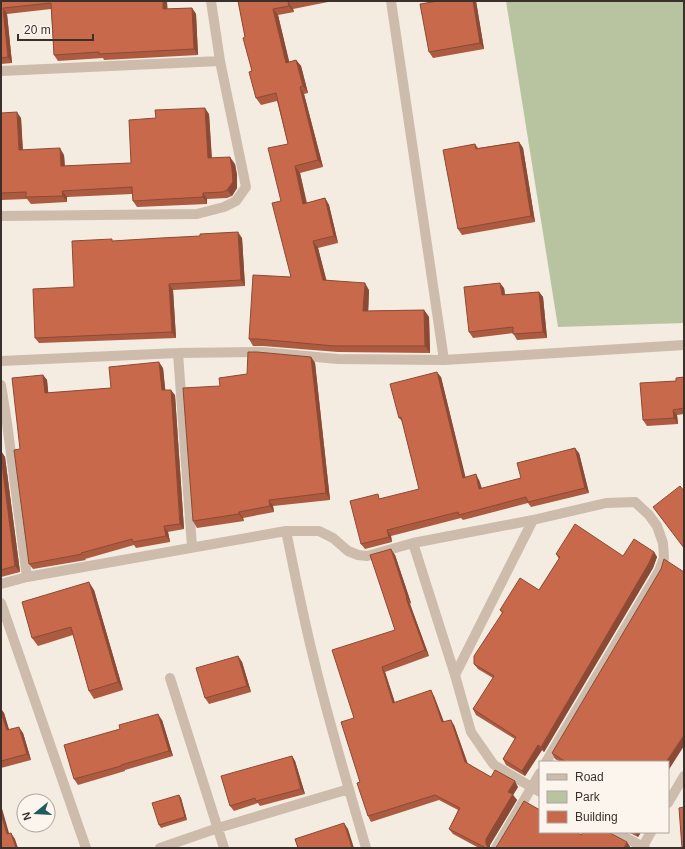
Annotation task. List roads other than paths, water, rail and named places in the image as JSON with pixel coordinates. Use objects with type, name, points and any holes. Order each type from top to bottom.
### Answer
[{"type":"street","points":[[1,216],[197,214],[224,207],[236,201],[246,187],[220,62],[212,1]]},
{"type":"street","points":[[391,1],[444,360]]},
{"type":"street","points":[[1,71],[220,62]]},
{"type":"street","points":[[1,361],[178,353],[262,352],[338,359],[444,360],[684,345]]},
{"type":"street","points":[[178,353],[192,547]]},
{"type":"street","points":[[1,385],[27,576]]},
{"type":"street","points":[[1,584],[27,576],[286,532],[319,532],[333,538],[348,551],[358,555],[367,556],[413,543],[533,520],[606,503],[635,502],[657,526],[663,543],[664,558],[659,571],[547,761]]},
{"type":"street","points":[[455,675],[533,520]]},
{"type":"street","points":[[286,532],[313,659],[366,848]]},
{"type":"street","points":[[413,543],[455,675],[471,732],[494,765],[536,790]]},
{"type":"street","points":[[1,603],[86,848]]},
{"type":"street","points":[[170,678],[224,848]]},
{"type":"street","points":[[669,801],[684,776]]},
{"type":"street","points":[[496,848],[536,790],[539,777]]},
{"type":"street","points":[[160,848],[218,828],[349,789]]},
{"type":"street","points":[[617,833],[643,848],[651,833]]}]
